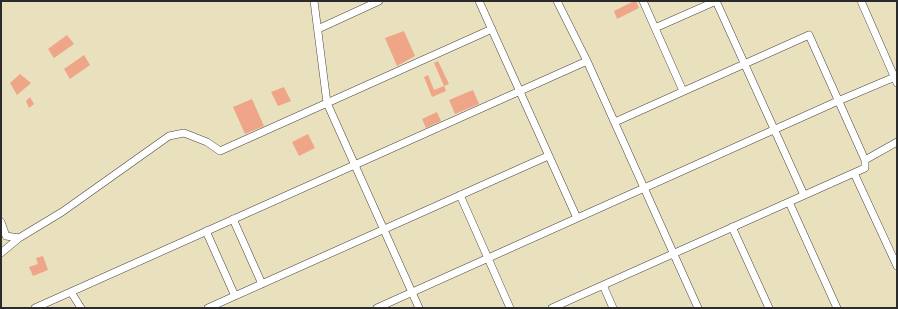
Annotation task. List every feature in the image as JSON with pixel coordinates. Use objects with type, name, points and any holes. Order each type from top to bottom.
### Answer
[{"type":"street","points":[[314,1],[327,103],[419,308]]},
{"type":"street","points":[[318,29],[379,1]]},
{"type":"street","points":[[479,1],[577,218]]},
{"type":"street","points":[[557,1],[587,61],[698,308]]},
{"type":"street","points":[[643,1],[683,91]]},
{"type":"street","points":[[655,28],[716,1],[804,195]]},
{"type":"street","points":[[377,308],[838,101],[896,79],[861,1]]},
{"type":"street","points":[[1,253],[19,238],[62,212],[169,136],[184,133],[207,142],[220,151],[492,29]]},
{"type":"street","points":[[552,308],[865,168],[865,160],[809,35],[615,122]]},
{"type":"street","points":[[35,308],[587,61]]},
{"type":"street","points":[[865,160],[897,142]]},
{"type":"street","points":[[208,308],[548,156]]},
{"type":"street","points":[[854,173],[897,266]]},
{"type":"street","points":[[460,195],[510,308]]},
{"type":"street","points":[[789,202],[837,308]]},
{"type":"street","points":[[233,219],[262,284]]},
{"type":"street","points":[[1,222],[6,236],[19,238]]},
{"type":"street","points":[[732,227],[769,308]]},
{"type":"street","points":[[206,232],[235,296]]},
{"type":"street","points":[[603,285],[613,308]]},
{"type":"street","points":[[71,292],[81,308]]},
{"type":"building","points":[[636,1],[639,8],[617,19],[614,11]]},
{"type":"building","points":[[404,31],[415,56],[397,66],[385,38]]},
{"type":"building","points":[[67,35],[74,44],[54,58],[48,49]]},
{"type":"building","points":[[84,55],[90,65],[70,79],[64,69]]},
{"type":"building","points":[[438,61],[449,84],[444,86],[434,63]]},
{"type":"building","points":[[20,74],[31,83],[17,95],[10,83]]},
{"type":"building","points":[[428,75],[434,90],[444,86],[446,91],[432,97],[424,77]]},
{"type":"building","points":[[284,87],[291,101],[278,106],[271,92]]},
{"type":"building","points":[[473,90],[479,104],[455,114],[449,100]]},
{"type":"building","points":[[30,97],[34,104],[29,108],[26,101]]},
{"type":"building","points":[[252,99],[264,126],[245,134],[233,107]]},
{"type":"building","points":[[437,112],[441,121],[426,128],[422,119]]},
{"type":"building","points":[[308,134],[315,148],[299,156],[292,142]]},
{"type":"building","points":[[43,256],[48,270],[33,276],[29,267],[38,264],[36,258]]}]
